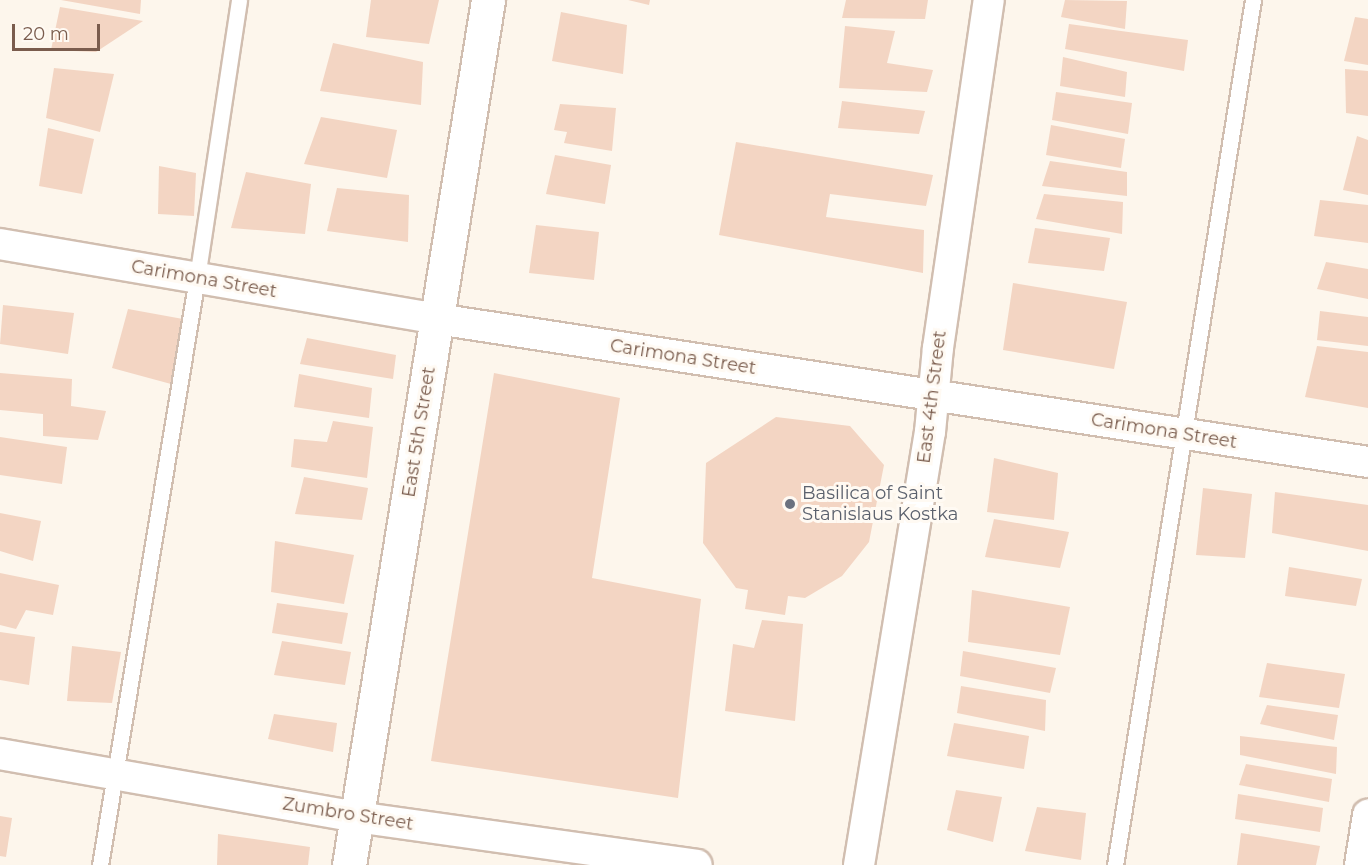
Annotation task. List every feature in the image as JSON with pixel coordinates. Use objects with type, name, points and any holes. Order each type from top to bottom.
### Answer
[{"type":"street","name":"East 5th Street","points":[[349,865],[488,0]]},
{"type":"street","name":"East 4th Street","points":[[859,865],[930,432],[932,396],[989,0]]},
{"type":"street","name":"Carimona Street","points":[[0,244],[437,320],[1368,462]]},
{"type":"street","name":"Zumbro Street","points":[[0,754],[356,817],[697,865]]},
{"type":"street","points":[[1360,865],[1368,815]]},
{"type":"lane","points":[[100,865],[113,774],[197,278],[239,0]]},
{"type":"lane","points":[[1115,865],[1181,434],[1253,0]]},
{"type":"building","points":[[61,0],[141,0],[140,14]]},
{"type":"building","points":[[371,0],[439,0],[429,44],[366,37]]},
{"type":"building","points":[[628,0],[650,0],[649,5]]},
{"type":"building","points":[[846,0],[928,0],[925,19],[842,18]]},
{"type":"building","points":[[1065,0],[1127,1],[1125,29],[1061,17]]},
{"type":"building","points":[[60,7],[143,21],[96,52],[51,50]]},
{"type":"building","points":[[561,12],[627,25],[623,74],[552,61]]},
{"type":"building","points":[[1355,17],[1368,19],[1368,65],[1344,61]]},
{"type":"building","points":[[1069,24],[1188,40],[1184,71],[1065,49]]},
{"type":"building","points":[[845,26],[895,31],[887,63],[933,70],[927,92],[839,88]]},
{"type":"building","points":[[333,43],[423,62],[421,105],[320,91]]},
{"type":"building","points":[[1063,57],[1127,72],[1125,97],[1060,86]]},
{"type":"building","points":[[54,68],[114,74],[100,132],[46,118]]},
{"type":"building","points":[[1345,69],[1368,71],[1368,116],[1346,113]]},
{"type":"building","points":[[1056,92],[1132,103],[1128,134],[1052,120]]},
{"type":"building","points":[[842,101],[925,111],[919,134],[838,128]]},
{"type":"building","points":[[560,104],[616,108],[612,151],[564,143],[567,132],[554,130]]},
{"type":"building","points":[[321,117],[397,130],[387,178],[304,164]]},
{"type":"building","points":[[1051,125],[1125,139],[1121,168],[1046,155]]},
{"type":"building","points":[[48,128],[94,139],[82,194],[39,186]]},
{"type":"building","points":[[1357,136],[1368,140],[1368,195],[1343,190]]},
{"type":"building","points":[[736,142],[933,175],[926,206],[830,194],[826,217],[924,230],[923,273],[719,235]]},
{"type":"building","points":[[555,155],[611,165],[605,204],[546,194]]},
{"type":"building","points":[[1050,161],[1127,172],[1127,196],[1042,186]]},
{"type":"building","points":[[159,166],[196,173],[194,216],[158,214]]},
{"type":"building","points":[[246,172],[311,184],[305,234],[231,228]]},
{"type":"building","points":[[337,188],[409,195],[408,242],[327,231]]},
{"type":"building","points":[[1044,194],[1123,202],[1122,234],[1036,219]]},
{"type":"building","points":[[1320,200],[1368,205],[1368,243],[1314,236]]},
{"type":"building","points":[[536,225],[599,232],[594,280],[529,273]]},
{"type":"building","points":[[1035,228],[1110,238],[1104,271],[1028,263]]},
{"type":"building","points":[[1326,262],[1368,269],[1368,299],[1317,289]]},
{"type":"building","points":[[1013,283],[1127,302],[1114,369],[1003,350]]},
{"type":"building","points":[[3,305],[74,313],[68,354],[0,344]]},
{"type":"building","points":[[128,309],[183,319],[171,384],[112,368]]},
{"type":"building","points":[[1320,311],[1368,317],[1368,346],[1317,340]]},
{"type":"building","points":[[307,338],[396,355],[393,379],[300,364]]},
{"type":"building","points":[[1317,346],[1368,352],[1368,408],[1305,397]]},
{"type":"building","points":[[0,373],[72,379],[71,406],[106,411],[98,440],[43,436],[43,414],[0,410]]},
{"type":"building","points":[[494,373],[620,398],[592,578],[701,599],[678,798],[431,761]]},
{"type":"building","points":[[299,374],[372,388],[369,418],[294,407]]},
{"type":"building","name":"Basilica of Saint Stanislaus Kostka","points":[[776,417],[850,426],[884,465],[869,542],[842,576],[805,598],[788,596],[785,615],[745,609],[748,590],[736,588],[703,543],[706,463]]},
{"type":"building","points":[[333,421],[373,427],[367,478],[291,467],[294,439],[327,442]]},
{"type":"building","points":[[0,437],[67,447],[62,484],[0,475]]},
{"type":"building","points":[[994,458],[1058,473],[1054,520],[987,512]]},
{"type":"building","points":[[304,477],[368,488],[362,520],[295,514]]},
{"type":"building","points":[[1203,488],[1252,494],[1245,558],[1196,555]]},
{"type":"building","points":[[1275,492],[1368,505],[1368,551],[1272,533]]},
{"type":"building","points":[[0,513],[41,521],[33,561],[0,551]]},
{"type":"building","points":[[994,519],[1069,532],[1060,568],[985,557]]},
{"type":"building","points":[[275,541],[354,555],[344,604],[271,592]]},
{"type":"building","points":[[1289,567],[1362,579],[1356,606],[1285,596]]},
{"type":"building","points":[[0,573],[59,585],[53,615],[26,610],[16,629],[0,625]]},
{"type":"building","points":[[972,590],[1070,607],[1060,655],[968,642]]},
{"type":"building","points":[[277,603],[348,613],[342,644],[272,633]]},
{"type":"building","points":[[762,620],[803,624],[795,721],[725,711],[733,644],[754,648]]},
{"type":"building","points":[[0,632],[35,637],[29,685],[0,680]]},
{"type":"building","points":[[282,641],[351,652],[345,685],[274,675]]},
{"type":"building","points":[[72,646],[121,652],[112,703],[67,701]]},
{"type":"building","points":[[963,651],[1056,668],[1050,693],[960,676]]},
{"type":"building","points":[[1267,663],[1345,674],[1339,708],[1259,697]]},
{"type":"building","points":[[961,686],[1046,700],[1045,731],[957,713]]},
{"type":"building","points":[[1267,705],[1338,715],[1334,740],[1260,724]]},
{"type":"building","points":[[274,714],[337,723],[333,752],[268,739]]},
{"type":"building","points":[[954,723],[1029,736],[1024,769],[947,756]]},
{"type":"building","points":[[1240,736],[1337,747],[1336,774],[1240,755]]},
{"type":"building","points":[[1246,764],[1332,779],[1329,802],[1239,785]]},
{"type":"building","points":[[956,790],[1002,797],[993,842],[947,830]]},
{"type":"building","points":[[1238,794],[1323,808],[1320,832],[1235,819]]},
{"type":"building","points":[[1037,807],[1086,813],[1081,860],[1025,851]]},
{"type":"building","points":[[0,816],[12,818],[6,857],[0,856]]},
{"type":"building","points":[[1241,833],[1320,846],[1316,865],[1237,865]]},
{"type":"building","points":[[218,834],[310,847],[308,865],[217,865]]},
{"type":"place","name":"Basilica of Saint Stanislaus Kostka","points":[[790,504]]}]
